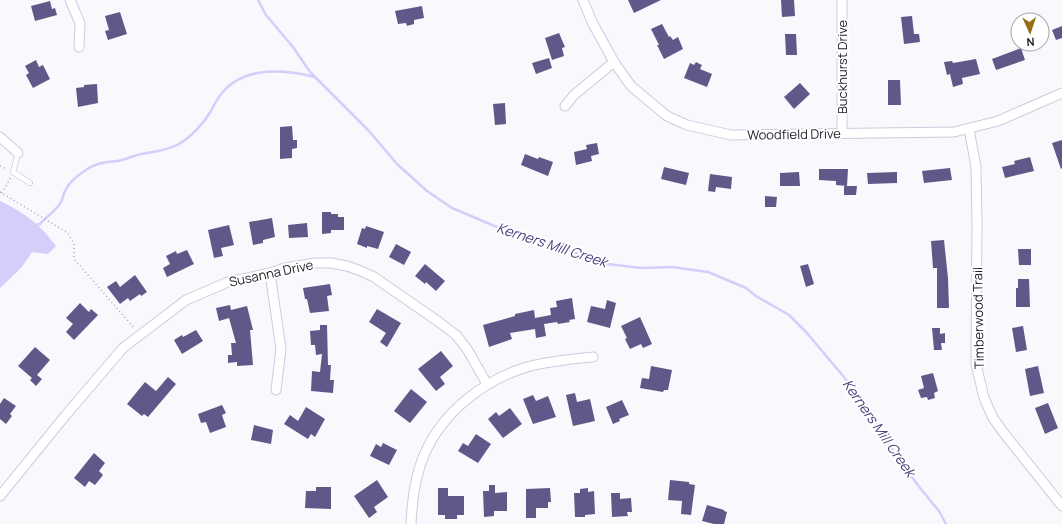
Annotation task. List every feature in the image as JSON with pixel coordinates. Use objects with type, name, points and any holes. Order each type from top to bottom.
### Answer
[{"type":"street","points":[[70,0],[80,23],[79,47]]},
{"type":"street","name":"Woodfield Drive","points":[[583,0],[592,22],[614,62],[631,86],[667,116],[687,125],[731,135],[954,132],[998,121],[1062,93]]},
{"type":"street","name":"Buckhurst Drive","points":[[842,0],[842,134]]},
{"type":"street","points":[[565,106],[574,95],[614,62]]},
{"type":"street","name":"Timberwood Trail","points":[[969,129],[976,167],[976,364],[979,380],[984,398],[994,418],[1062,506]]},
{"type":"street","points":[[0,137],[18,153]]},
{"type":"street","name":"Susanna Drive","points":[[0,496],[123,348],[186,300],[228,282],[270,273],[285,268],[315,263],[332,263],[347,266],[374,277],[456,335],[467,349],[487,384]]},
{"type":"street","points":[[270,273],[281,349],[276,390]]},
{"type":"street","points":[[411,524],[412,500],[416,480],[425,453],[438,431],[468,398],[487,384],[526,368],[547,363],[593,357]]},
{"type":"lane","points":[[18,153],[13,172],[30,183]]},
{"type":"path","points":[[0,166],[13,172]]},
{"type":"path","points":[[8,183],[1,193],[68,233],[74,244],[74,259],[140,335]]},
{"type":"shaded area","points":[[0,201],[17,210],[38,225],[56,246],[48,254],[32,252],[22,267],[0,288]]},
{"type":"building","points":[[628,0],[661,0],[634,13]]},
{"type":"building","points":[[781,0],[794,0],[795,16],[782,17]]},
{"type":"building","points":[[50,1],[52,9],[55,8],[57,15],[35,21],[31,6]]},
{"type":"building","points":[[422,6],[424,18],[414,20],[414,24],[407,26],[406,23],[398,24],[395,11]]},
{"type":"building","points":[[120,12],[127,34],[108,40],[105,31],[109,30],[105,16]]},
{"type":"building","points":[[912,16],[914,34],[919,34],[920,42],[904,44],[901,17]]},
{"type":"building","points":[[662,24],[669,37],[670,36],[673,40],[678,37],[683,49],[664,59],[651,29]]},
{"type":"building","points":[[1062,26],[1062,38],[1056,40],[1052,30]]},
{"type":"building","points":[[559,33],[565,47],[562,48],[564,56],[552,60],[545,38]]},
{"type":"building","points":[[785,34],[796,34],[797,55],[786,55]]},
{"type":"building","points":[[1010,52],[1022,52],[1025,60],[996,70],[992,59]]},
{"type":"building","points":[[549,58],[552,68],[536,74],[532,63]]},
{"type":"building","points":[[976,59],[980,74],[962,78],[963,84],[953,87],[950,74],[947,75],[944,62],[952,61],[953,63]]},
{"type":"building","points":[[36,60],[39,67],[43,65],[50,79],[33,88],[26,75],[29,73],[25,66]]},
{"type":"building","points":[[696,62],[702,65],[700,69],[712,74],[707,87],[684,78],[690,63],[694,65]]},
{"type":"building","points":[[888,80],[900,80],[901,105],[888,105]]},
{"type":"building","points":[[800,83],[810,94],[794,109],[784,97]]},
{"type":"building","points":[[97,84],[98,103],[78,107],[76,88],[84,87],[84,85]]},
{"type":"building","points":[[505,103],[506,124],[495,125],[493,104]]},
{"type":"building","points":[[292,126],[293,140],[297,140],[297,148],[292,149],[292,158],[280,159],[280,127]]},
{"type":"building","points":[[1062,140],[1062,168],[1061,169],[1052,143]]},
{"type":"building","points":[[597,143],[599,154],[591,156],[592,161],[576,165],[574,152],[587,149],[586,145]]},
{"type":"building","points":[[525,154],[538,159],[539,157],[553,162],[548,176],[521,165]]},
{"type":"building","points":[[1030,157],[1034,171],[1005,178],[1002,167],[1015,164],[1014,161]]},
{"type":"building","points":[[664,167],[689,173],[686,185],[661,179]]},
{"type":"building","points":[[950,168],[952,180],[924,183],[922,171]]},
{"type":"building","points":[[819,169],[848,169],[847,186],[836,185],[836,181],[819,180]]},
{"type":"building","points":[[799,172],[800,186],[780,186],[780,173]]},
{"type":"building","points":[[897,172],[897,183],[868,184],[867,173]]},
{"type":"building","points":[[710,174],[732,177],[731,189],[716,187],[715,192],[708,191]]},
{"type":"building","points":[[844,186],[857,186],[856,195],[844,195]]},
{"type":"building","points":[[765,196],[777,197],[776,207],[765,207]]},
{"type":"building","points":[[322,212],[331,212],[331,214],[338,214],[338,217],[344,217],[344,230],[331,230],[331,233],[322,234]]},
{"type":"building","points":[[272,218],[275,237],[263,240],[263,243],[253,245],[249,222]]},
{"type":"building","points":[[307,223],[308,237],[289,238],[288,225]]},
{"type":"building","points":[[229,225],[234,245],[221,248],[223,256],[214,258],[208,230]]},
{"type":"building","points":[[366,226],[384,232],[378,249],[367,246],[367,248],[357,244],[362,228],[365,229]]},
{"type":"building","points":[[944,240],[948,278],[949,308],[937,308],[937,268],[933,268],[931,241]]},
{"type":"building","points":[[396,244],[411,252],[404,265],[389,257]]},
{"type":"building","points":[[1018,249],[1031,249],[1031,265],[1019,265]]},
{"type":"building","points":[[187,250],[194,264],[167,277],[163,268],[170,264],[166,256],[176,251],[177,254]]},
{"type":"building","points":[[425,264],[445,281],[436,291],[426,282],[425,284],[415,276]]},
{"type":"building","points":[[808,264],[814,284],[806,287],[800,266]]},
{"type":"building","points":[[135,275],[147,292],[141,296],[140,294],[130,301],[128,298],[120,304],[107,287],[116,281],[120,287]]},
{"type":"building","points":[[1018,279],[1029,279],[1030,307],[1016,307],[1016,288],[1018,288]]},
{"type":"building","points":[[330,284],[332,295],[327,296],[329,311],[310,313],[303,288]]},
{"type":"building","points":[[572,298],[575,319],[569,320],[570,322],[544,324],[546,336],[536,338],[535,329],[510,333],[512,339],[489,347],[483,325],[515,316],[515,314],[534,310],[535,318],[551,315],[550,308],[557,307],[556,301]]},
{"type":"building","points":[[607,300],[616,303],[610,328],[587,322],[591,306],[605,309]]},
{"type":"building","points":[[80,303],[89,312],[91,309],[98,315],[74,340],[66,332],[73,324],[66,318]]},
{"type":"building","points":[[230,305],[231,310],[247,306],[253,330],[250,330],[253,365],[237,366],[237,362],[228,363],[228,355],[232,355],[231,343],[236,343],[229,318],[219,321],[216,308]]},
{"type":"building","points":[[377,309],[401,323],[387,347],[380,342],[386,333],[369,322]]},
{"type":"building","points":[[640,317],[652,344],[643,348],[641,344],[630,349],[625,339],[627,338],[621,326]]},
{"type":"building","points":[[320,325],[327,325],[328,365],[331,365],[330,380],[334,380],[333,393],[311,391],[312,371],[320,372],[322,354],[316,355],[315,345],[311,345],[310,331],[320,330]]},
{"type":"building","points":[[1023,326],[1027,350],[1016,352],[1012,328]]},
{"type":"building","points":[[932,328],[940,328],[940,334],[945,333],[945,343],[941,343],[942,350],[934,350]]},
{"type":"building","points":[[196,330],[203,341],[182,354],[174,340],[182,335],[183,337]]},
{"type":"building","points":[[35,347],[50,360],[37,375],[42,379],[36,386],[30,380],[32,378],[18,366]]},
{"type":"building","points":[[441,351],[453,366],[440,377],[445,384],[436,391],[418,369]]},
{"type":"building","points":[[651,366],[672,370],[668,390],[664,390],[663,392],[640,388],[642,378],[649,379]]},
{"type":"building","points":[[1038,366],[1044,393],[1030,396],[1025,369]]},
{"type":"building","points":[[933,373],[938,391],[934,393],[935,398],[928,400],[927,397],[921,398],[918,390],[924,388],[921,376]]},
{"type":"building","points":[[168,377],[176,384],[148,417],[144,414],[142,416],[127,404],[145,382],[156,391]]},
{"type":"building","points":[[411,389],[427,402],[410,423],[394,411]]},
{"type":"building","points":[[575,393],[577,402],[590,399],[595,421],[573,426],[566,395]]},
{"type":"building","points":[[533,395],[536,401],[548,396],[556,417],[533,424],[523,399]]},
{"type":"building","points":[[4,398],[16,406],[10,414],[12,416],[6,424],[0,419],[0,404]]},
{"type":"building","points":[[622,400],[629,415],[619,419],[620,421],[613,424],[606,407]]},
{"type":"building","points":[[1048,403],[1058,428],[1045,434],[1035,408]]},
{"type":"building","points":[[222,405],[226,413],[222,415],[226,427],[210,433],[206,422],[201,423],[198,414]]},
{"type":"building","points":[[306,407],[325,419],[315,437],[311,434],[308,439],[284,424],[290,415],[298,421]]},
{"type":"building","points":[[510,408],[522,424],[503,438],[488,419],[496,412],[499,416]]},
{"type":"building","points":[[254,425],[273,430],[271,444],[251,440]]},
{"type":"building","points":[[476,434],[491,444],[478,463],[458,451],[463,443],[468,446]]},
{"type":"building","points":[[383,443],[397,450],[389,465],[370,456],[376,444],[381,447]]},
{"type":"building","points":[[94,453],[105,463],[99,471],[103,475],[95,485],[89,481],[85,487],[74,478]]},
{"type":"building","points":[[377,480],[388,497],[374,507],[377,512],[369,518],[354,496]]},
{"type":"building","points":[[670,480],[689,482],[689,484],[695,485],[691,515],[681,514],[682,501],[668,500]]},
{"type":"building","points":[[489,485],[495,485],[495,493],[507,492],[507,511],[494,511],[494,516],[484,517],[483,491],[489,491]]},
{"type":"building","points":[[316,487],[331,487],[331,509],[305,508],[306,491],[316,491]]},
{"type":"building","points":[[438,488],[448,488],[448,496],[464,496],[464,515],[457,515],[457,519],[445,519],[445,515],[438,515]]},
{"type":"building","points":[[550,488],[551,502],[548,502],[548,508],[536,508],[536,518],[526,518],[526,489]]},
{"type":"building","points":[[588,488],[588,492],[594,491],[595,514],[585,515],[585,517],[575,517],[574,493],[580,493],[580,489]]},
{"type":"building","points":[[611,493],[620,493],[620,499],[631,498],[632,512],[627,512],[628,516],[612,517]]},
{"type":"building","points":[[707,505],[727,512],[724,524],[714,524],[702,521]]},
{"type":"waterway","name":"Kerners Mill Creek","points":[[258,0],[266,15],[293,47],[310,72],[369,131],[397,164],[427,191],[452,208],[504,230],[548,243],[607,264],[641,268],[672,267],[708,272],[746,288],[756,296],[789,315],[807,333],[859,395],[895,454],[939,511],[946,524]]},
{"type":"waterway","points":[[36,225],[40,224],[57,208],[71,182],[93,166],[165,149],[184,141],[193,134],[205,120],[222,93],[231,84],[242,78],[253,74],[266,72],[291,73],[315,77]]}]
